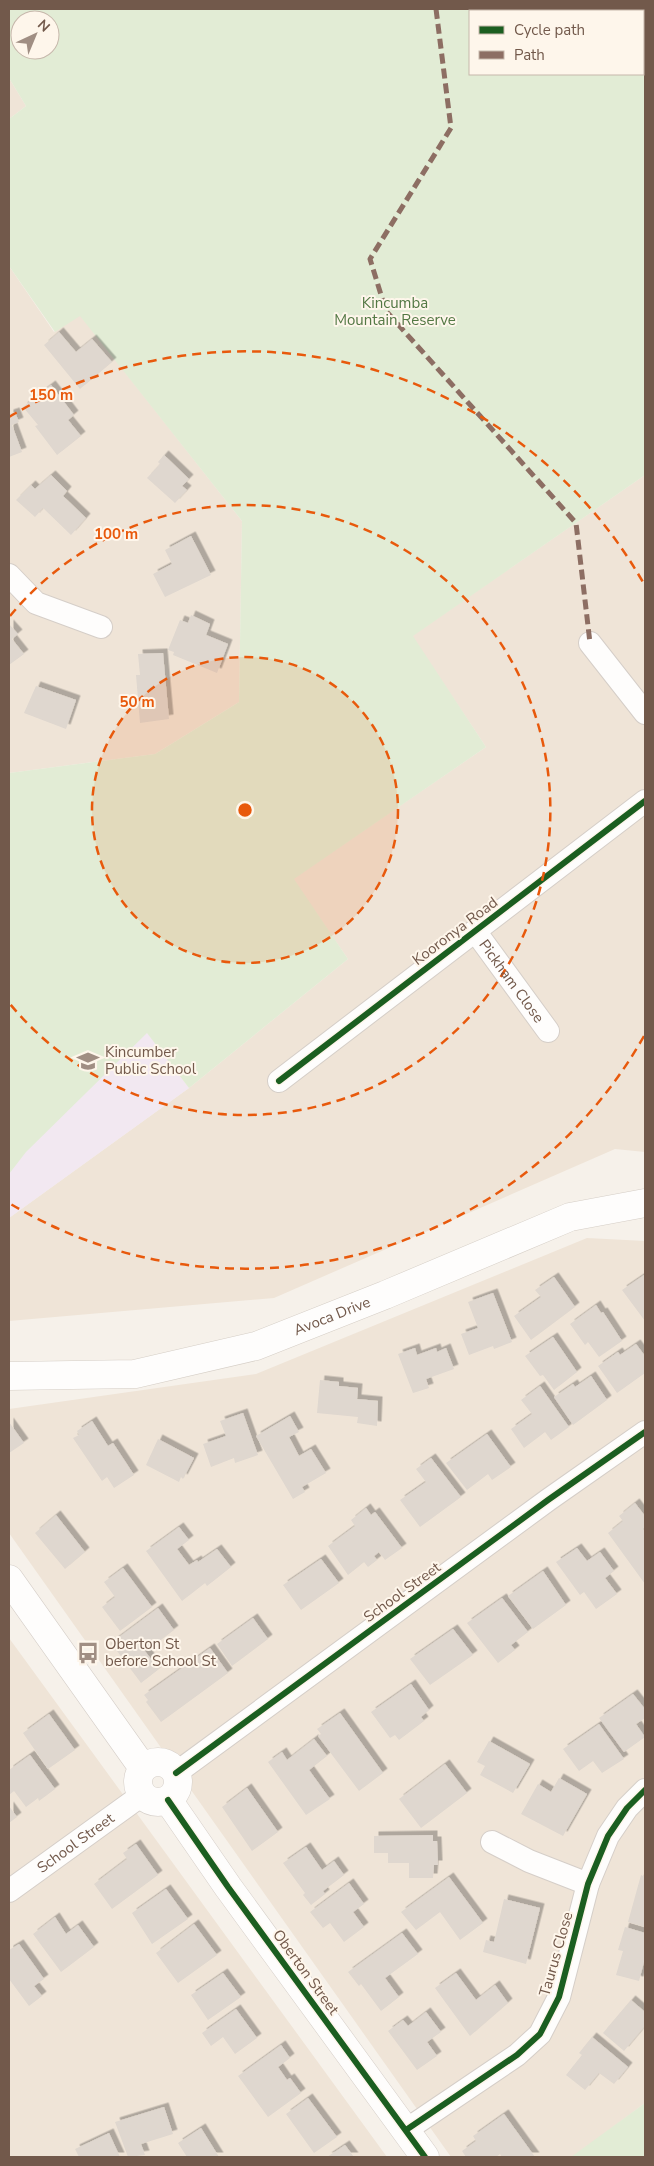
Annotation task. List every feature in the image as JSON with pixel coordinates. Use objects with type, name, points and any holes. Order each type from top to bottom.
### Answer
[{"type":"street","points":[[9,574],[36,602],[101,627]]},
{"type":"street","points":[[590,643],[645,714]]},
{"type":"street","name":"Kooronya Road","points":[[279,1080],[645,801]]},
{"type":"street","name":"Pickham Close","points":[[475,931],[548,1031]]},
{"type":"street","name":"Avoca Drive","points":[[9,1376],[135,1374],[256,1346],[570,1217],[645,1203]]},
{"type":"street","name":"School Street","points":[[176,1773],[540,1506],[645,1432]]},
{"type":"street","points":[[9,1579],[143,1768]]},
{"type":"street","points":[[161,1762],[170,1766],[176,1773],[177,1788],[168,1800],[154,1802],[142,1795],[137,1781],[143,1768],[151,1763],[161,1762]]},
{"type":"street","name":"Taurus Close","points":[[406,2130],[517,2056],[540,2034],[559,1996],[588,1884],[608,1836],[627,1808],[645,1790]]},
{"type":"street","name":"School Street","points":[[9,1891],[142,1795]]},
{"type":"street","name":"Oberton Street","points":[[168,1800],[228,1887],[425,2157]]},
{"type":"street","points":[[492,1842],[528,1861],[588,1884]]},
{"type":"shaded area","points":[[9,78],[26,106],[9,119]]},
{"type":"shaded area","points":[[9,266],[54,332],[80,315],[242,521],[239,702],[155,754],[9,773]]},
{"type":"shaded area","points":[[645,475],[645,1152],[615,1149],[274,1298],[9,1321],[9,1218],[189,1088],[348,959],[293,879],[486,747],[412,636]]},
{"type":"shaded area","name":"Kincumber Public School","points":[[9,851],[189,1088],[9,1218]]},
{"type":"shaded area","points":[[587,1238],[645,1241],[645,2103],[573,2157],[451,2157],[9,1533],[9,1409],[256,1374]]},
{"type":"shaded area","points":[[9,1638],[387,2157],[9,2157]]},
{"type":"green space","name":"Kincumba Mountain Reserve","points":[[9,9],[645,9],[645,475],[413,636],[486,747],[294,879],[348,959],[189,1088],[147,1033],[26,1152],[9,1174],[9,773],[155,754],[239,702],[242,521],[80,316],[55,332],[9,266],[9,119],[26,106],[9,78]]},
{"type":"green space","points":[[645,2103],[645,2157],[571,2157]]},
{"type":"building","points":[[59,332],[76,352],[92,339],[112,362],[80,389],[44,345]]},
{"type":"building","points":[[51,385],[74,415],[68,420],[81,436],[57,455],[35,426],[38,425],[23,407]]},
{"type":"building","points":[[15,412],[19,422],[12,425],[22,452],[9,457],[9,414]]},
{"type":"building","points":[[164,455],[189,479],[182,486],[187,490],[175,503],[147,478],[160,464],[158,462]]},
{"type":"building","points":[[51,475],[67,491],[63,496],[86,518],[71,535],[43,508],[35,517],[16,500],[31,485],[35,489]]},
{"type":"building","points":[[191,536],[211,575],[165,597],[153,574],[172,564],[165,550]]},
{"type":"building","points":[[191,615],[210,624],[206,635],[228,644],[217,673],[173,655],[174,652],[168,650],[180,620],[188,623]]},
{"type":"building","points":[[9,624],[18,634],[12,639],[24,654],[9,665]]},
{"type":"building","points":[[163,653],[169,719],[140,723],[136,675],[140,675],[138,654]]},
{"type":"building","points":[[36,686],[76,700],[66,729],[24,713]]},
{"type":"building","points":[[645,1276],[645,1321],[622,1290]]},
{"type":"building","points":[[554,1277],[575,1307],[531,1340],[514,1316],[541,1297],[535,1290]]},
{"type":"building","points":[[493,1293],[512,1342],[494,1349],[493,1346],[469,1355],[461,1334],[478,1328],[468,1302]]},
{"type":"building","points":[[596,1305],[601,1313],[603,1312],[622,1341],[599,1357],[588,1342],[585,1345],[570,1324]]},
{"type":"building","points":[[553,1337],[577,1372],[554,1390],[543,1375],[540,1376],[525,1356]]},
{"type":"building","points":[[636,1344],[645,1356],[645,1373],[617,1393],[598,1366],[618,1352],[620,1355]]},
{"type":"building","points":[[415,1348],[417,1355],[436,1348],[437,1352],[446,1348],[454,1369],[426,1379],[429,1388],[413,1393],[398,1354]]},
{"type":"building","points":[[591,1376],[607,1400],[573,1425],[554,1397],[573,1384],[575,1387]]},
{"type":"building","points":[[320,1380],[339,1382],[339,1386],[358,1388],[357,1399],[378,1401],[377,1426],[357,1423],[358,1417],[317,1413]]},
{"type":"building","points":[[540,1386],[569,1427],[551,1440],[545,1432],[524,1448],[511,1429],[532,1414],[521,1400]]},
{"type":"building","points":[[243,1413],[258,1455],[235,1463],[234,1458],[211,1467],[203,1444],[226,1436],[220,1421]]},
{"type":"building","points":[[290,1416],[299,1432],[289,1437],[299,1456],[311,1449],[326,1473],[302,1487],[305,1492],[293,1499],[256,1436]]},
{"type":"building","points":[[92,1421],[108,1446],[113,1443],[134,1475],[114,1488],[107,1477],[102,1481],[73,1438],[79,1435],[77,1431]]},
{"type":"building","points":[[9,1422],[24,1443],[9,1453]]},
{"type":"building","points":[[487,1434],[511,1467],[492,1480],[488,1474],[467,1490],[446,1463]]},
{"type":"building","points":[[158,1439],[194,1458],[183,1479],[181,1477],[179,1482],[146,1465]]},
{"type":"building","points":[[431,1458],[461,1497],[420,1527],[400,1500],[426,1482],[416,1469]]},
{"type":"building","points":[[635,1503],[645,1516],[645,1527],[643,1529],[645,1531],[645,1584],[608,1533],[623,1521],[619,1516]]},
{"type":"building","points":[[366,1508],[371,1515],[375,1512],[402,1548],[385,1560],[379,1552],[374,1556],[377,1560],[368,1567],[364,1562],[348,1575],[328,1546],[355,1526],[351,1520]]},
{"type":"building","points":[[56,1515],[85,1552],[65,1569],[35,1533]]},
{"type":"building","points":[[179,1527],[189,1540],[177,1549],[189,1565],[197,1560],[198,1562],[217,1549],[231,1567],[207,1586],[205,1583],[182,1601],[146,1551]]},
{"type":"building","points":[[577,1548],[587,1561],[600,1552],[614,1571],[605,1578],[617,1594],[596,1609],[584,1592],[580,1595],[556,1562]]},
{"type":"building","points":[[321,1559],[339,1583],[301,1610],[283,1585]]},
{"type":"building","points":[[123,1568],[152,1607],[120,1631],[102,1607],[115,1597],[104,1582]]},
{"type":"building","points":[[543,1571],[566,1605],[533,1629],[508,1596]]},
{"type":"building","points":[[502,1598],[528,1632],[511,1645],[515,1650],[498,1663],[467,1623]]},
{"type":"building","points":[[158,1608],[174,1630],[150,1648],[145,1642],[140,1645],[159,1669],[141,1683],[111,1643]]},
{"type":"building","points":[[253,1618],[268,1639],[232,1666],[217,1644]]},
{"type":"building","points":[[453,1629],[473,1655],[430,1685],[410,1659]]},
{"type":"building","points":[[210,1648],[228,1673],[161,1722],[146,1702],[148,1700],[144,1695]]},
{"type":"building","points":[[411,1684],[429,1710],[421,1717],[424,1721],[399,1740],[395,1735],[390,1738],[371,1712]]},
{"type":"building","points":[[633,1694],[645,1709],[645,1718],[636,1724],[645,1737],[624,1752],[599,1718]]},
{"type":"building","points":[[340,1713],[383,1773],[359,1791],[318,1736],[321,1734],[317,1729]]},
{"type":"building","points":[[49,1714],[75,1750],[48,1769],[23,1733]]},
{"type":"building","points":[[599,1724],[624,1759],[602,1773],[593,1761],[579,1771],[563,1749]]},
{"type":"building","points":[[314,1739],[327,1756],[309,1770],[330,1799],[306,1815],[268,1762],[282,1752],[287,1760]]},
{"type":"building","points":[[489,1741],[530,1764],[513,1793],[480,1775],[485,1766],[477,1762]]},
{"type":"building","points":[[30,1755],[55,1789],[39,1801],[38,1798],[26,1807],[14,1791],[9,1795],[9,1770]]},
{"type":"building","points":[[445,1764],[467,1793],[421,1828],[399,1799]]},
{"type":"building","points":[[559,1778],[587,1794],[563,1836],[521,1814],[538,1784],[551,1792]]},
{"type":"building","points":[[247,1788],[278,1832],[252,1851],[222,1807]]},
{"type":"building","points":[[9,1806],[17,1817],[9,1823]]},
{"type":"building","points":[[433,1835],[433,1841],[437,1841],[438,1865],[434,1865],[433,1878],[409,1878],[409,1863],[388,1863],[388,1853],[374,1853],[374,1836]]},
{"type":"building","points":[[136,1844],[158,1875],[112,1909],[94,1884],[127,1859],[123,1853]]},
{"type":"building","points":[[306,1847],[322,1870],[334,1861],[344,1875],[323,1891],[325,1894],[311,1905],[303,1895],[305,1893],[283,1863]]},
{"type":"building","points":[[641,1875],[645,1877],[645,1927],[628,1922]]},
{"type":"building","points":[[449,1877],[483,1923],[460,1940],[440,1912],[416,1930],[401,1912]]},
{"type":"building","points":[[349,1883],[364,1904],[353,1912],[364,1927],[344,1942],[330,1923],[323,1928],[310,1912]]},
{"type":"building","points":[[166,1889],[188,1919],[152,1944],[132,1913]]},
{"type":"building","points":[[504,1899],[540,1908],[526,1964],[483,1952],[486,1940],[494,1942]]},
{"type":"building","points":[[55,1917],[66,1934],[78,1925],[94,1947],[61,1972],[33,1934]]},
{"type":"building","points":[[194,1924],[217,1955],[178,1983],[156,1953]]},
{"type":"building","points":[[625,1927],[645,1933],[645,1958],[639,1981],[616,1975],[623,1951],[618,1950]]},
{"type":"building","points":[[402,1933],[418,1954],[385,1978],[399,1997],[381,2011],[361,1984],[359,1986],[348,1972]]},
{"type":"building","points":[[19,1944],[44,1979],[34,1986],[42,1996],[29,2006],[9,1979],[9,1950]]},
{"type":"building","points":[[223,1973],[241,1997],[208,2020],[191,1995]]},
{"type":"building","points":[[456,1973],[476,2000],[495,1985],[508,2003],[470,2036],[435,1988]]},
{"type":"building","points":[[631,2000],[645,2012],[645,2026],[624,2051],[603,2033]]},
{"type":"building","points":[[236,2009],[257,2038],[235,2054],[223,2037],[211,2046],[202,2033]]},
{"type":"building","points":[[426,2012],[441,2032],[427,2042],[437,2056],[417,2070],[388,2031],[403,2020],[408,2026]]},
{"type":"building","points":[[592,2037],[628,2067],[614,2084],[599,2073],[585,2090],[566,2075],[582,2055],[579,2053]]},
{"type":"building","points":[[281,2045],[290,2058],[278,2067],[287,2080],[290,2078],[301,2093],[268,2117],[238,2076]]},
{"type":"building","points":[[308,2098],[337,2137],[314,2153],[286,2114]]},
{"type":"building","points":[[164,2107],[173,2134],[141,2144],[145,2155],[128,2157],[115,2122]]},
{"type":"building","points":[[504,2114],[535,2157],[502,2157],[500,2154],[496,2157],[466,2157],[462,2151],[476,2141],[473,2136]]},
{"type":"building","points":[[201,2128],[219,2157],[187,2157],[178,2143]]},
{"type":"building","points":[[109,2133],[120,2157],[79,2157],[75,2149]]},
{"type":"building","points":[[345,2145],[354,2157],[327,2157]]},
{"type":"marked path","points":[[436,9],[451,128],[370,259],[386,311],[576,523],[590,643]]},
{"type":"cycle path","points":[[279,1081],[645,801]]},
{"type":"cycle path","points":[[176,1773],[548,1500],[645,1432]]},
{"type":"cycle path","points":[[406,2130],[517,2055],[540,2034],[559,1997],[588,1884],[608,1836],[627,1808],[645,1790]]},
{"type":"cycle path","points":[[168,1800],[228,1887],[425,2157]]},
{"type":"place","name":"Kincumber Public School","points":[[88,1061]]},
{"type":"place","name":"Oberton St before School St","points":[[88,1653]]}]
